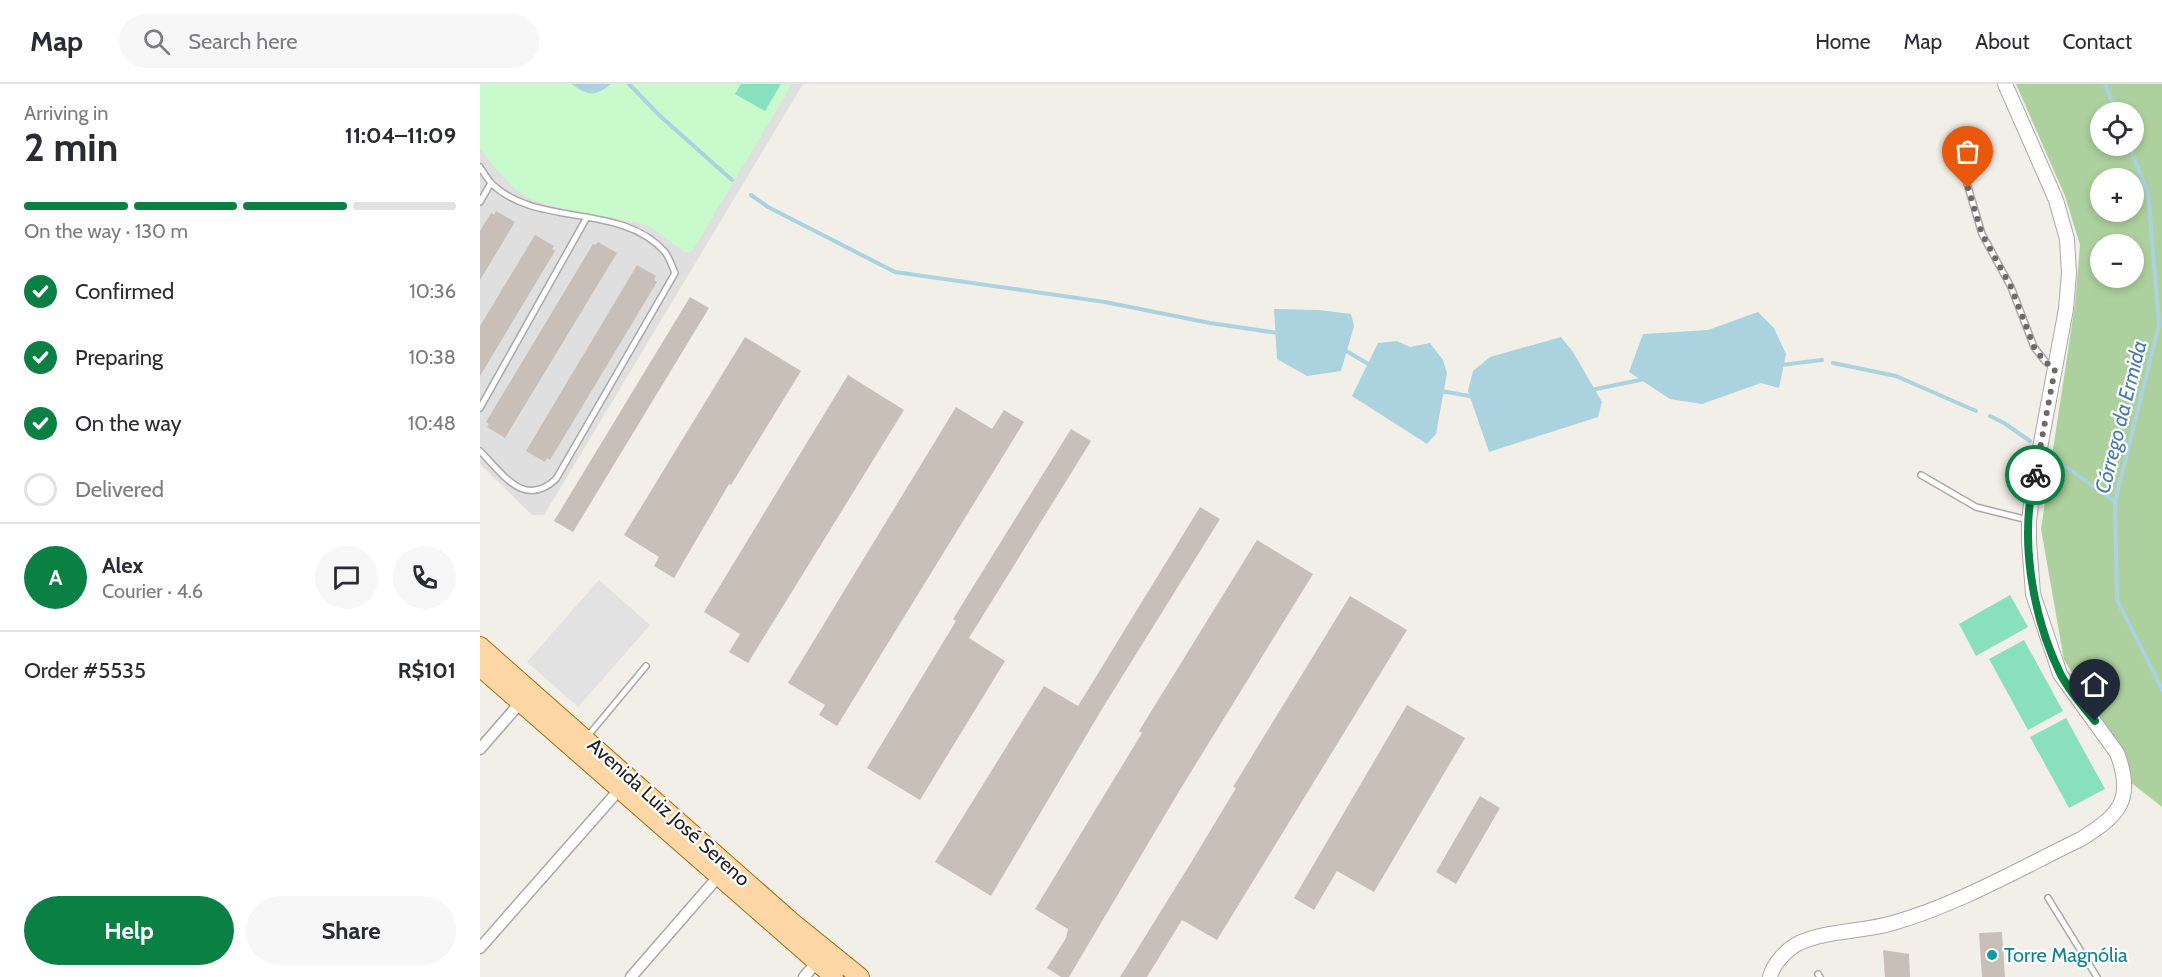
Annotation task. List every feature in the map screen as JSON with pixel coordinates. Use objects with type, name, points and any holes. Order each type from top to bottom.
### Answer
[{"type":"main road","name":"Avenida Luiz José Sereno","points":[[480,646],[792,922],[860,977]]},
{"type":"main road","name":"Avenida Luiz José Sereno","points":[[480,668],[834,977]]},
{"type":"street","points":[[1770,977],[1785,954],[1797,944],[1820,936],[1891,924],[1941,907],[2080,839],[2102,826],[2119,807],[2125,795],[2123,768],[2117,753],[2060,674],[2034,594],[2029,521],[2034,480],[2066,309],[2069,273],[2067,239],[2056,200],[2005,84]]},
{"type":"street","points":[[480,749],[520,703]]},
{"type":"street","points":[[480,948],[619,790]]},
{"type":"street","points":[[631,977],[718,877]]},
{"type":"street","points":[[804,977],[817,962]]},
{"type":"lane","points":[[1954,143],[1982,234],[2011,287],[2034,347],[2044,361],[2055,369]]},
{"type":"lane","points":[[480,167],[491,183],[513,198],[530,205],[631,228],[666,253],[675,273],[556,479],[540,490],[523,490],[509,481],[480,451]]},
{"type":"lane","points":[[480,202],[491,183]]},
{"type":"lane","points":[[480,408],[587,217]]},
{"type":"lane","points":[[1921,475],[1976,507],[2029,521]]},
{"type":"lane","points":[[586,738],[646,666]]},
{"type":"lane","points":[[2048,898],[2097,977]]},
{"type":"shaded area","points":[[480,84],[803,84],[544,515],[532,515],[480,464]]},
{"type":"shaded area","points":[[599,580],[650,625],[578,707],[527,662]]},
{"type":"green space","points":[[480,84],[792,84],[692,251],[685,253],[654,229],[643,224],[560,208],[532,200],[516,190],[480,148]]},
{"type":"green space","points":[[741,84],[781,84],[765,111],[735,94]]},
{"type":"green space","points":[[2016,84],[2162,84],[2162,807],[2125,778],[2120,746],[2064,660],[2041,529],[2075,304],[2080,245],[2065,196]]},
{"type":"green space","points":[[2010,595],[2028,627],[1976,656],[1959,624]]},
{"type":"green space","points":[[2024,640],[2063,711],[2028,730],[1989,659]]},
{"type":"green space","points":[[2066,718],[2105,789],[2069,808],[2030,737]]},
{"type":"water","points":[[572,84],[611,84],[596,93],[587,93]]},
{"type":"water","points":[[1274,309],[1319,310],[1351,314],[1354,326],[1341,371],[1307,376],[1277,359]]},
{"type":"water","points":[[1758,312],[1774,328],[1786,354],[1779,388],[1761,383],[1702,404],[1670,399],[1629,372],[1643,334],[1708,330]]},
{"type":"water","points":[[1561,337],[1573,352],[1602,402],[1598,417],[1489,452],[1468,391],[1473,371],[1490,357]]},
{"type":"water","points":[[1397,341],[1410,347],[1430,343],[1443,360],[1447,373],[1436,434],[1427,444],[1352,396],[1378,343]]},
{"type":"building","points":[[496,211],[515,222],[480,280],[480,231],[491,213],[494,215]]},
{"type":"building","points":[[535,235],[554,246],[552,249],[555,251],[480,376],[480,326]]},
{"type":"building","points":[[598,242],[617,253],[505,438],[487,427],[489,424],[486,422],[593,244]]},
{"type":"building","points":[[637,265],[656,276],[654,280],[657,282],[550,460],[547,458],[545,462],[526,451]]},
{"type":"building","points":[[690,297],[709,308],[573,532],[554,521]]},
{"type":"building","points":[[745,337],[801,371],[731,485],[729,484],[674,578],[654,566],[659,557],[624,535]]},
{"type":"building","points":[[848,375],[904,410],[748,663],[729,652],[740,634],[704,612]]},
{"type":"building","points":[[956,407],[992,429],[1004,410],[1024,422],[837,726],[819,715],[825,705],[788,683]]},
{"type":"building","points":[[1071,429],[1091,441],[969,638],[1005,661],[920,800],[867,768],[956,621],[953,619]]},
{"type":"building","points":[[1200,507],[1220,519],[1102,709],[991,896],[935,862],[1044,686],[1078,706]]},
{"type":"building","points":[[1257,540],[1313,574],[1178,793],[1069,977],[1061,977],[1047,968],[1066,938],[1068,929],[1035,909],[1142,733],[1139,731]]},
{"type":"building","points":[[1350,596],[1407,630],[1217,940],[1182,920],[1147,977],[1120,977],[1192,861],[1236,788],[1233,787]]},
{"type":"building","points":[[1407,705],[1465,738],[1374,892],[1337,871],[1314,910],[1294,898]]},
{"type":"building","points":[[1480,796],[1500,808],[1456,884],[1436,872]]},
{"type":"building","name":"Torre Magnólia","points":[[2002,932],[2005,977],[1982,977],[1979,933]]},
{"type":"building","points":[[1883,950],[1909,954],[1910,977],[1885,977]]},
{"type":"waterway","points":[[629,84],[659,115],[732,180]]},
{"type":"waterway","name":"Córrego da Ermida","points":[[2105,84],[2112,102]]},
{"type":"waterway","name":"Córrego da Ermida","points":[[2133,156],[2148,193],[2159,324],[2115,502],[2117,600],[2162,689]]},
{"type":"waterway","points":[[751,195],[768,207],[895,272],[1105,302],[1210,323],[1278,333]]},
{"type":"waterway","points":[[1343,349],[1370,365]]},
{"type":"waterway","points":[[1781,365],[1822,360]]},
{"type":"waterway","points":[[1833,363],[1896,376],[1976,411]]},
{"type":"waterway","points":[[1591,390],[1645,379]]},
{"type":"waterway","points":[[1441,391],[1475,397]]},
{"type":"waterway","points":[[1990,416],[2030,441]]},
{"type":"waterway","points":[[2051,456],[2115,502]]},
{"type":"way so far","points":[[1968,188],[1982,234],[2011,287],[2034,347],[2044,361],[2055,369],[2035,475]]},
{"type":"place","name":"Torre Magnólia","points":[[1992,955]]},
{"type":"route","points":[[2035,475],[2029,521],[2030,567],[2034,594],[2060,674],[2095,721]]}]
